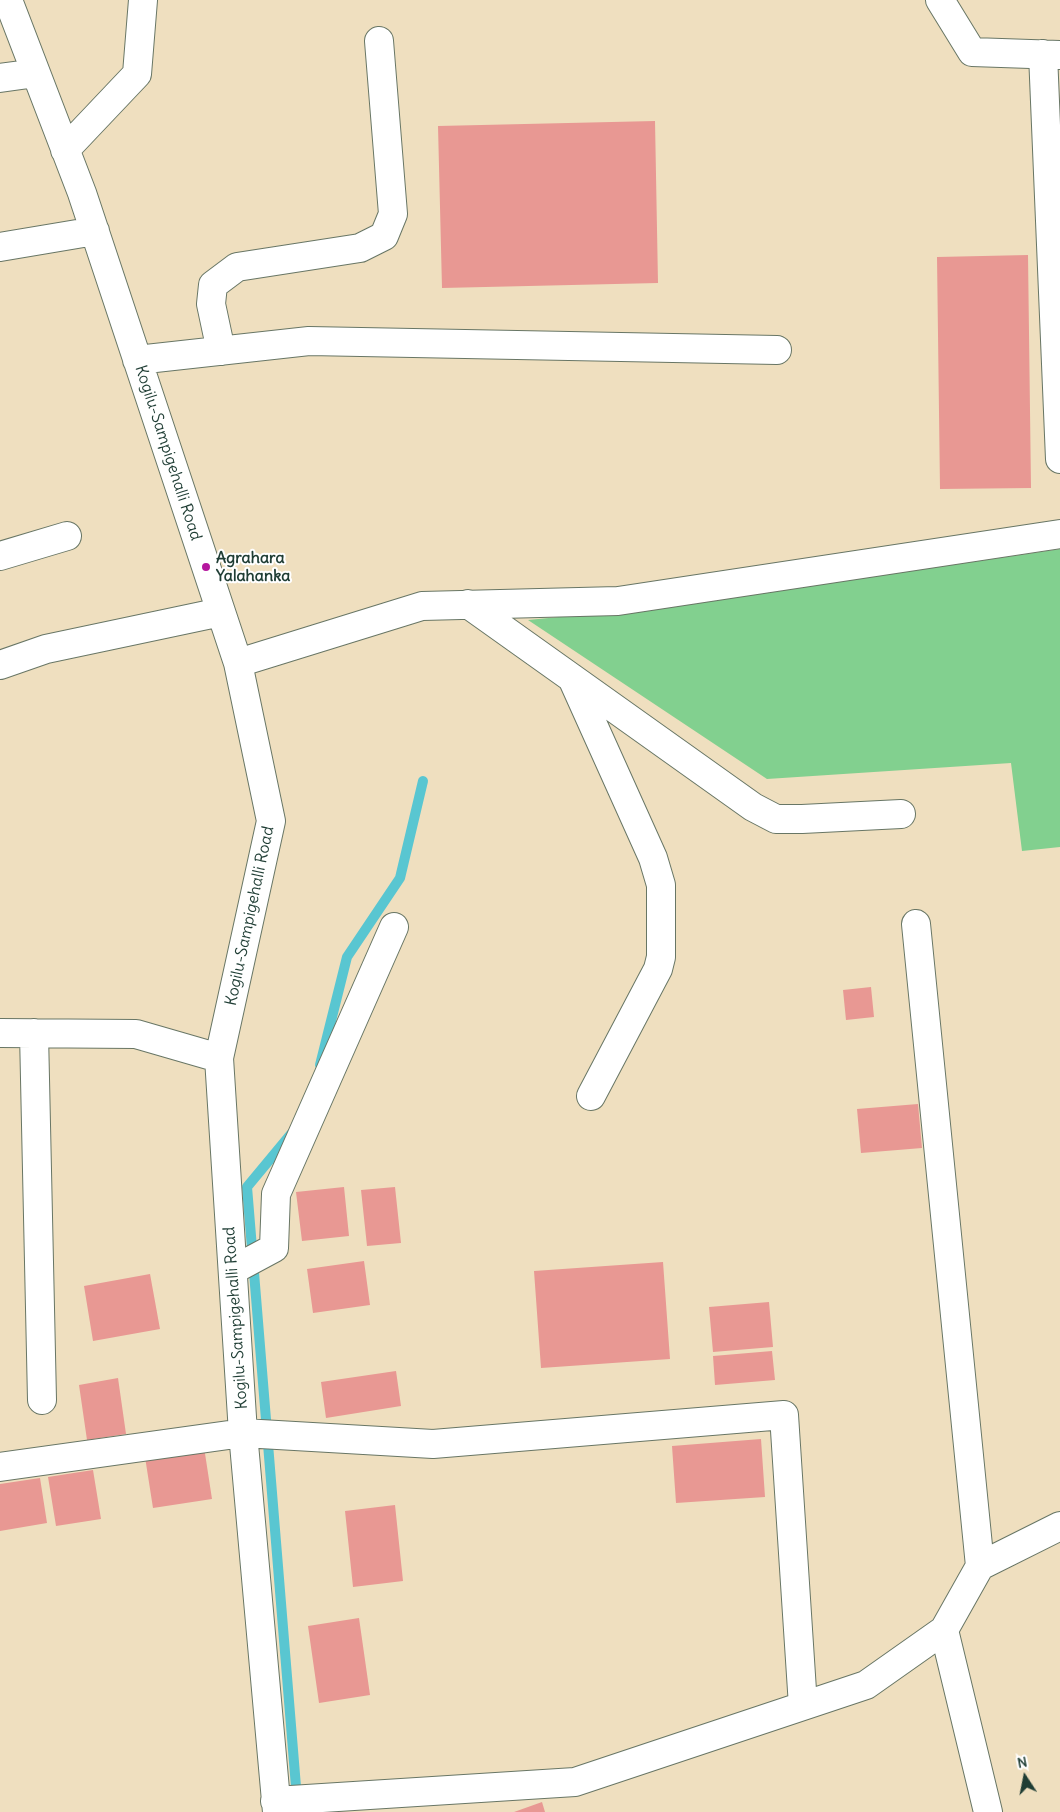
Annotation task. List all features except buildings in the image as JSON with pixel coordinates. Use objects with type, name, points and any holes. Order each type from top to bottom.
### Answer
[{"type":"street","name":"Kogilu-Sampigehalli Road","points":[[8,0],[95,231],[238,663],[271,821],[219,1058],[243,1433],[276,1806]]},
{"type":"street","points":[[66,150],[137,74],[143,0]]},
{"type":"street","points":[[940,0],[972,52],[1051,54],[1060,459]]},
{"type":"street","points":[[221,351],[211,304],[213,285],[237,267],[360,248],[384,236],[393,214],[379,41]]},
{"type":"street","points":[[0,78],[36,74]]},
{"type":"street","points":[[0,247],[95,231]]},
{"type":"street","points":[[137,360],[309,341],[777,350]]},
{"type":"street","points":[[238,663],[422,606],[618,601],[1060,534]]},
{"type":"street","points":[[0,556],[67,536]]},
{"type":"street","points":[[468,604],[753,807],[776,819],[901,814]]},
{"type":"street","points":[[0,665],[46,649],[221,612]]},
{"type":"street","points":[[572,678],[653,858],[661,885],[661,957],[658,969],[591,1096]]},
{"type":"street","points":[[916,924],[980,1566]]},
{"type":"street","points":[[233,1270],[274,1248],[276,1194],[394,927]]},
{"type":"street","points":[[0,1033],[136,1034],[219,1058]]},
{"type":"street","points":[[34,1033],[42,1400]]},
{"type":"street","points":[[0,1467],[243,1433],[433,1444],[784,1415],[803,1706]]},
{"type":"street","points":[[276,1806],[575,1782],[866,1685],[944,1630],[980,1566],[1060,1526]]},
{"type":"street","points":[[944,1630],[988,1812]]},
{"type":"green space","points":[[1060,549],[1060,847],[1022,851],[1011,763],[767,779],[528,620],[681,605]]},
{"type":"waterway","points":[[320,1065],[347,957],[400,878],[423,781]]},
{"type":"waterway","points":[[291,1134],[247,1187],[297,1799]]},
{"type":"place","name":"Agrahara Yalahanka","points":[[206,567]]}]
